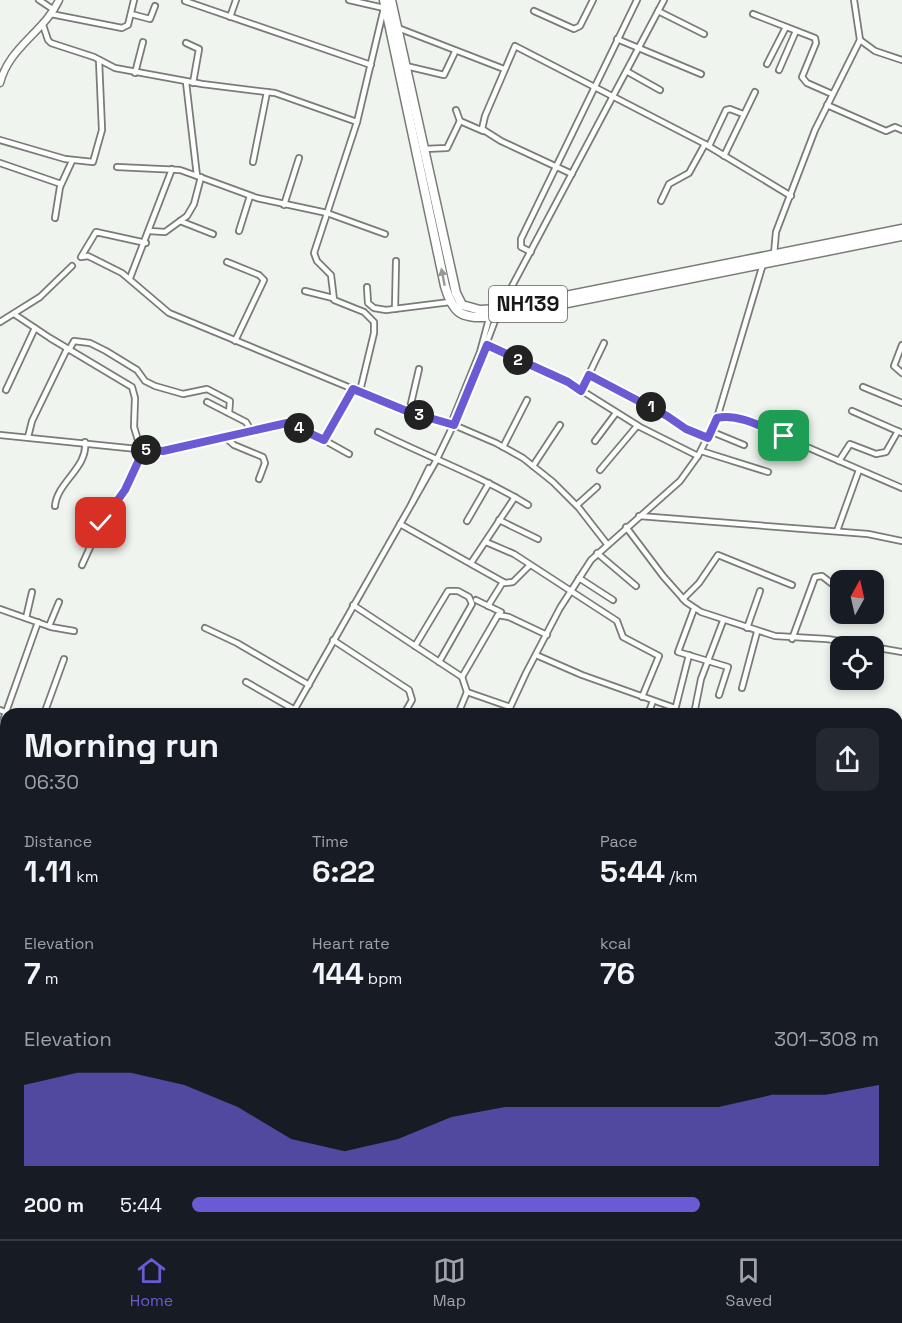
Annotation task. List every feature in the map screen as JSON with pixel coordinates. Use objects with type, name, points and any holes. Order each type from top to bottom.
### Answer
[{"type":"highway","name":"NH139","points":[[392,0],[387,7],[459,300],[469,309],[494,313]]},
{"type":"highway","name":"NH139","points":[[387,7],[398,28],[450,302],[454,310],[462,315],[494,313],[764,264],[774,258],[902,236]]},
{"type":"highway","name":"NH139","points":[[608,292],[902,229]]},
{"type":"street","points":[[39,0],[53,12],[122,28],[128,25],[134,0]]},
{"type":"street","points":[[0,83],[2,70],[11,56],[43,25],[59,0]]},
{"type":"street","points":[[231,17],[236,0]]},
{"type":"street","points":[[349,0],[387,7],[357,122],[314,253],[317,261],[331,275],[333,298],[337,303],[368,314],[374,322],[374,333],[360,391]]},
{"type":"street","points":[[534,11],[574,29],[583,21],[592,0]]},
{"type":"street","points":[[531,252],[521,247],[519,242],[637,0]]},
{"type":"street","points":[[453,424],[494,313],[531,252],[664,0]]},
{"type":"street","points":[[774,258],[776,232],[827,105],[861,40],[854,0]]},
{"type":"street","points":[[185,1],[371,64]]},
{"type":"street","points":[[131,14],[150,19],[155,6]]},
{"type":"street","points":[[658,11],[705,33]]},
{"type":"street","points":[[753,14],[816,40],[802,75],[804,80],[832,94]]},
{"type":"street","points":[[43,25],[51,43],[115,68],[186,82],[267,92],[310,104],[357,122]]},
{"type":"street","points":[[766,64],[786,27]]},
{"type":"street","points":[[398,28],[454,52],[504,69]]},
{"type":"street","points":[[779,70],[796,31]]},
{"type":"street","points":[[617,39],[641,47],[700,74]]},
{"type":"street","points":[[861,40],[875,51],[902,60]]},
{"type":"street","points":[[135,73],[143,42]]},
{"type":"street","points":[[186,43],[199,49],[193,83]]},
{"type":"street","points":[[483,131],[484,116],[512,49],[517,46],[707,145],[791,196]]},
{"type":"street","points":[[406,66],[444,75],[454,52]]},
{"type":"street","points":[[0,140],[72,160],[93,162],[99,147],[102,118],[99,60]]},
{"type":"street","points":[[628,72],[660,90]]},
{"type":"street","points":[[149,231],[165,232],[187,216],[194,204],[199,176],[186,82]]},
{"type":"street","points":[[253,162],[267,92]]},
{"type":"street","points":[[724,156],[755,92]]},
{"type":"street","points":[[827,105],[886,131],[894,127],[902,130]]},
{"type":"street","points":[[661,201],[669,184],[689,173],[726,110],[730,109],[743,114]]},
{"type":"street","points":[[456,110],[460,121],[572,174]]},
{"type":"street","points":[[421,150],[447,147],[460,121]]},
{"type":"street","points":[[284,205],[300,158]]},
{"type":"street","points":[[55,218],[61,184],[72,160]]},
{"type":"street","points":[[0,163],[61,184]]},
{"type":"street","points":[[117,167],[172,169],[199,176],[250,196],[327,213],[385,234]]},
{"type":"street","points":[[130,278],[146,243],[172,169]]},
{"type":"street","points":[[239,231],[250,196]]},
{"type":"street","points":[[180,220],[213,234]]},
{"type":"street","points":[[146,243],[96,232],[81,257],[88,256],[130,278],[164,310],[409,412],[453,424],[503,447],[533,466],[577,505],[607,544]]},
{"type":"street","points":[[395,309],[396,261]]},
{"type":"street","points":[[227,262],[259,274],[264,280],[235,341]]},
{"type":"street","points":[[511,708],[570,592],[597,553],[680,481],[702,451],[717,418],[764,264]]},
{"type":"street","points":[[0,322],[46,292],[72,266]]},
{"type":"street","points":[[367,287],[370,306],[380,310],[450,302]]},
{"type":"street","points":[[305,291],[333,298]]},
{"type":"street","points":[[296,708],[435,460],[487,345],[494,313]]},
{"type":"street","points":[[14,314],[132,387],[135,398],[134,427],[142,448],[125,490],[101,523],[82,565]]},
{"type":"street","points":[[6,390],[35,328]]},
{"type":"street","points":[[28,437],[32,421],[74,341],[90,344],[133,368],[148,382],[174,392],[187,394],[202,389],[211,390],[230,401],[229,413]]},
{"type":"street","points":[[581,391],[604,343]]},
{"type":"street","points":[[487,345],[568,382],[637,426],[698,456]]},
{"type":"street","points":[[902,346],[894,366],[902,372]]},
{"type":"street","points":[[409,412],[419,369]]},
{"type":"street","points":[[589,375],[667,416],[686,429],[708,438]]},
{"type":"street","points":[[863,387],[902,403]]},
{"type":"street","points":[[324,440],[353,389]]},
{"type":"street","points":[[503,447],[527,400]]},
{"type":"street","points":[[207,402],[246,422],[252,432]]},
{"type":"street","points":[[839,461],[850,444],[876,454],[886,452],[900,432],[852,411]]},
{"type":"street","points":[[595,441],[616,413]]},
{"type":"street","points":[[717,418],[725,417],[746,421],[902,488]]},
{"type":"street","points":[[0,435],[163,451],[287,423],[350,454]]},
{"type":"street","points":[[533,466],[560,425]]},
{"type":"street","points":[[600,470],[637,426]]},
{"type":"street","points":[[710,431],[744,445]]},
{"type":"street","points":[[378,432],[489,483],[528,505]]},
{"type":"street","points":[[226,438],[234,445],[263,457],[265,463],[259,479]]},
{"type":"street","points":[[55,506],[59,490],[72,477],[81,458],[85,442]]},
{"type":"street","points":[[702,451],[768,472]]},
{"type":"street","points":[[837,531],[859,470]]},
{"type":"street","points":[[467,521],[489,483]]},
{"type":"street","points":[[577,505],[597,487]]},
{"type":"street","points":[[471,563],[515,497]]},
{"type":"street","points":[[639,516],[837,531],[879,535],[902,541]]},
{"type":"street","points":[[500,520],[538,539]]},
{"type":"street","points":[[400,524],[503,582],[513,582],[530,565]]},
{"type":"street","points":[[626,527],[650,560],[694,609],[757,632],[792,639],[830,640]]},
{"type":"street","points":[[486,542],[508,551],[617,621],[623,637],[658,656],[642,697]]},
{"type":"street","points":[[597,553],[636,586]]},
{"type":"street","points":[[683,598],[699,583],[718,555],[792,585]]},
{"type":"street","points":[[792,639],[815,577],[822,576],[830,582]]},
{"type":"street","points":[[579,578],[613,600]]},
{"type":"street","points":[[488,606],[503,582]]},
{"type":"street","points":[[415,646],[448,591],[454,590],[469,597],[472,604],[439,662]]},
{"type":"street","points":[[26,618],[32,591]]},
{"type":"street","points":[[747,628],[760,591]]},
{"type":"street","points":[[476,600],[501,612]]},
{"type":"street","points":[[49,626],[59,602]]},
{"type":"street","points":[[353,605],[462,677],[467,692],[460,708]]},
{"type":"street","points":[[0,609],[74,632]]},
{"type":"street","points":[[694,609],[678,650],[728,667],[719,695]]},
{"type":"street","points":[[462,677],[498,615],[509,617],[547,635]]},
{"type":"street","points":[[695,708],[698,690],[723,621]]},
{"type":"street","points":[[4,708],[38,622]]},
{"type":"street","points":[[205,628],[237,643],[309,685]]},
{"type":"street","points":[[742,688],[757,632]]},
{"type":"street","points":[[333,640],[409,690],[412,700],[407,708]]},
{"type":"street","points":[[884,649],[902,652]]},
{"type":"street","points":[[536,655],[668,708]]},
{"type":"street","points":[[675,708],[688,655]]},
{"type":"street","points":[[46,708],[64,658]]},
{"type":"street","points":[[246,682],[288,708]]},
{"type":"street","points":[[467,692],[501,708]]},
{"type":"street","points":[[650,708],[653,701]]},
{"type":"street","points":[[303,1239],[312,1239]]},
{"type":"route","points":[[101,523],[125,490],[144,449],[163,451],[287,423],[324,440],[353,389],[409,412],[454,425],[487,345],[568,382],[581,391],[589,375],[673,419],[686,429],[708,438],[717,418],[725,417],[746,421],[784,436]]}]
